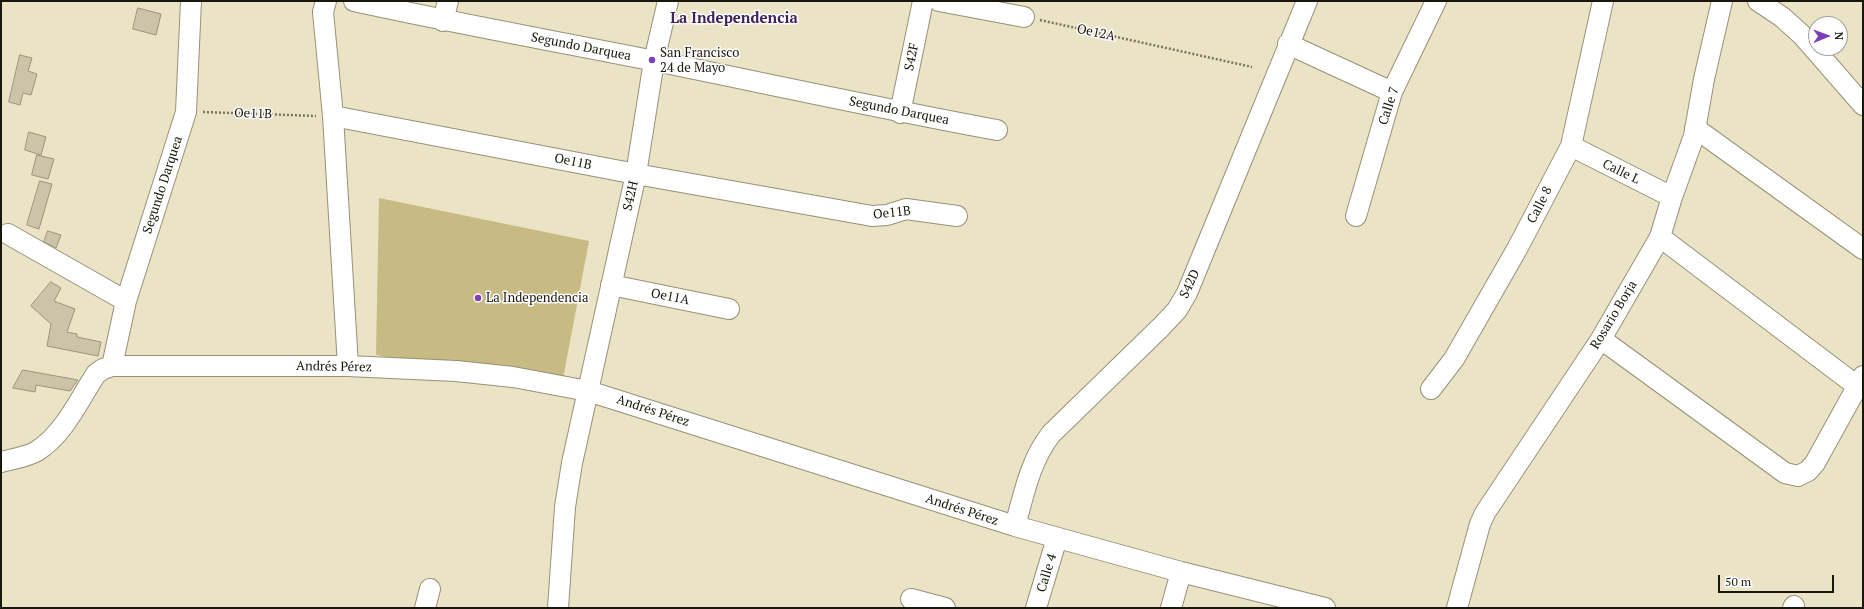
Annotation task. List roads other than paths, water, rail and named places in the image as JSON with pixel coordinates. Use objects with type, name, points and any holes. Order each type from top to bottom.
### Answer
[{"type":"street","name":"Segundo Darquea","points":[[112,366],[126,301],[186,112],[191,1]]},
{"type":"street","points":[[326,1],[323,12],[333,116],[348,366]]},
{"type":"street","name":"Segundo Darquea","points":[[354,1],[443,21],[654,61],[900,113],[997,130]]},
{"type":"street","points":[[443,21],[448,1]]},
{"type":"street","name":"S42H","points":[[558,608],[565,507],[572,463],[636,174],[654,61],[668,1]]},
{"type":"street","name":"S42F","points":[[900,113],[924,1]]},
{"type":"street","points":[[939,1],[1024,17]]},
{"type":"street","name":"S42D","points":[[1015,526],[1033,462],[1050,434],[1161,327],[1177,310],[1188,293],[1288,44],[1307,1]]},
{"type":"street","name":"Calle 7","points":[[1356,216],[1392,92],[1436,1]]},
{"type":"street","name":"Calle 8","points":[[1431,389],[1454,359],[1466,339],[1517,249],[1571,146],[1603,1]]},
{"type":"street","name":"Rosario Borja","points":[[1457,608],[1480,524],[1485,513],[1601,339],[1660,237],[1695,128],[1704,79],[1722,1]]},
{"type":"street","points":[[1758,1],[1782,17],[1802,35],[1863,105]]},
{"type":"street","points":[[1288,44],[1392,92]]},
{"type":"street","name":"Oe11B","points":[[333,116],[636,174],[872,216],[887,215],[906,209],[957,216]]},
{"type":"street","points":[[1695,128],[1863,249]]},
{"type":"street","name":"Calle L","points":[[1571,146],[1672,197]]},
{"type":"street","points":[[8,234],[126,301]]},
{"type":"street","points":[[1601,339],[1785,473],[1798,476],[1808,471],[1815,463],[1860,381],[1660,237]]},
{"type":"street","name":"Oe11A","points":[[611,286],[729,308]]},
{"type":"street","name":"Andrés Pérez","points":[[1,462],[30,454],[44,446],[66,420],[96,374],[103,369],[112,366],[348,366],[456,371],[498,375],[588,391],[1015,526],[1181,572],[1325,608]]},
{"type":"street","name":"Calle 4","points":[[1036,608],[1057,538]]},
{"type":"street","points":[[1171,608],[1181,572]]},
{"type":"street","points":[[425,608],[430,588]]},
{"type":"street","points":[[911,599],[945,608]]},
{"type":"place","name":"San Francisco 24 de Mayo","points":[[652,60]]},
{"type":"place","name":"La Independencia","points":[[478,298]]},
{"type":"district","name":"La Independencia","points":[[734,19]]}]
